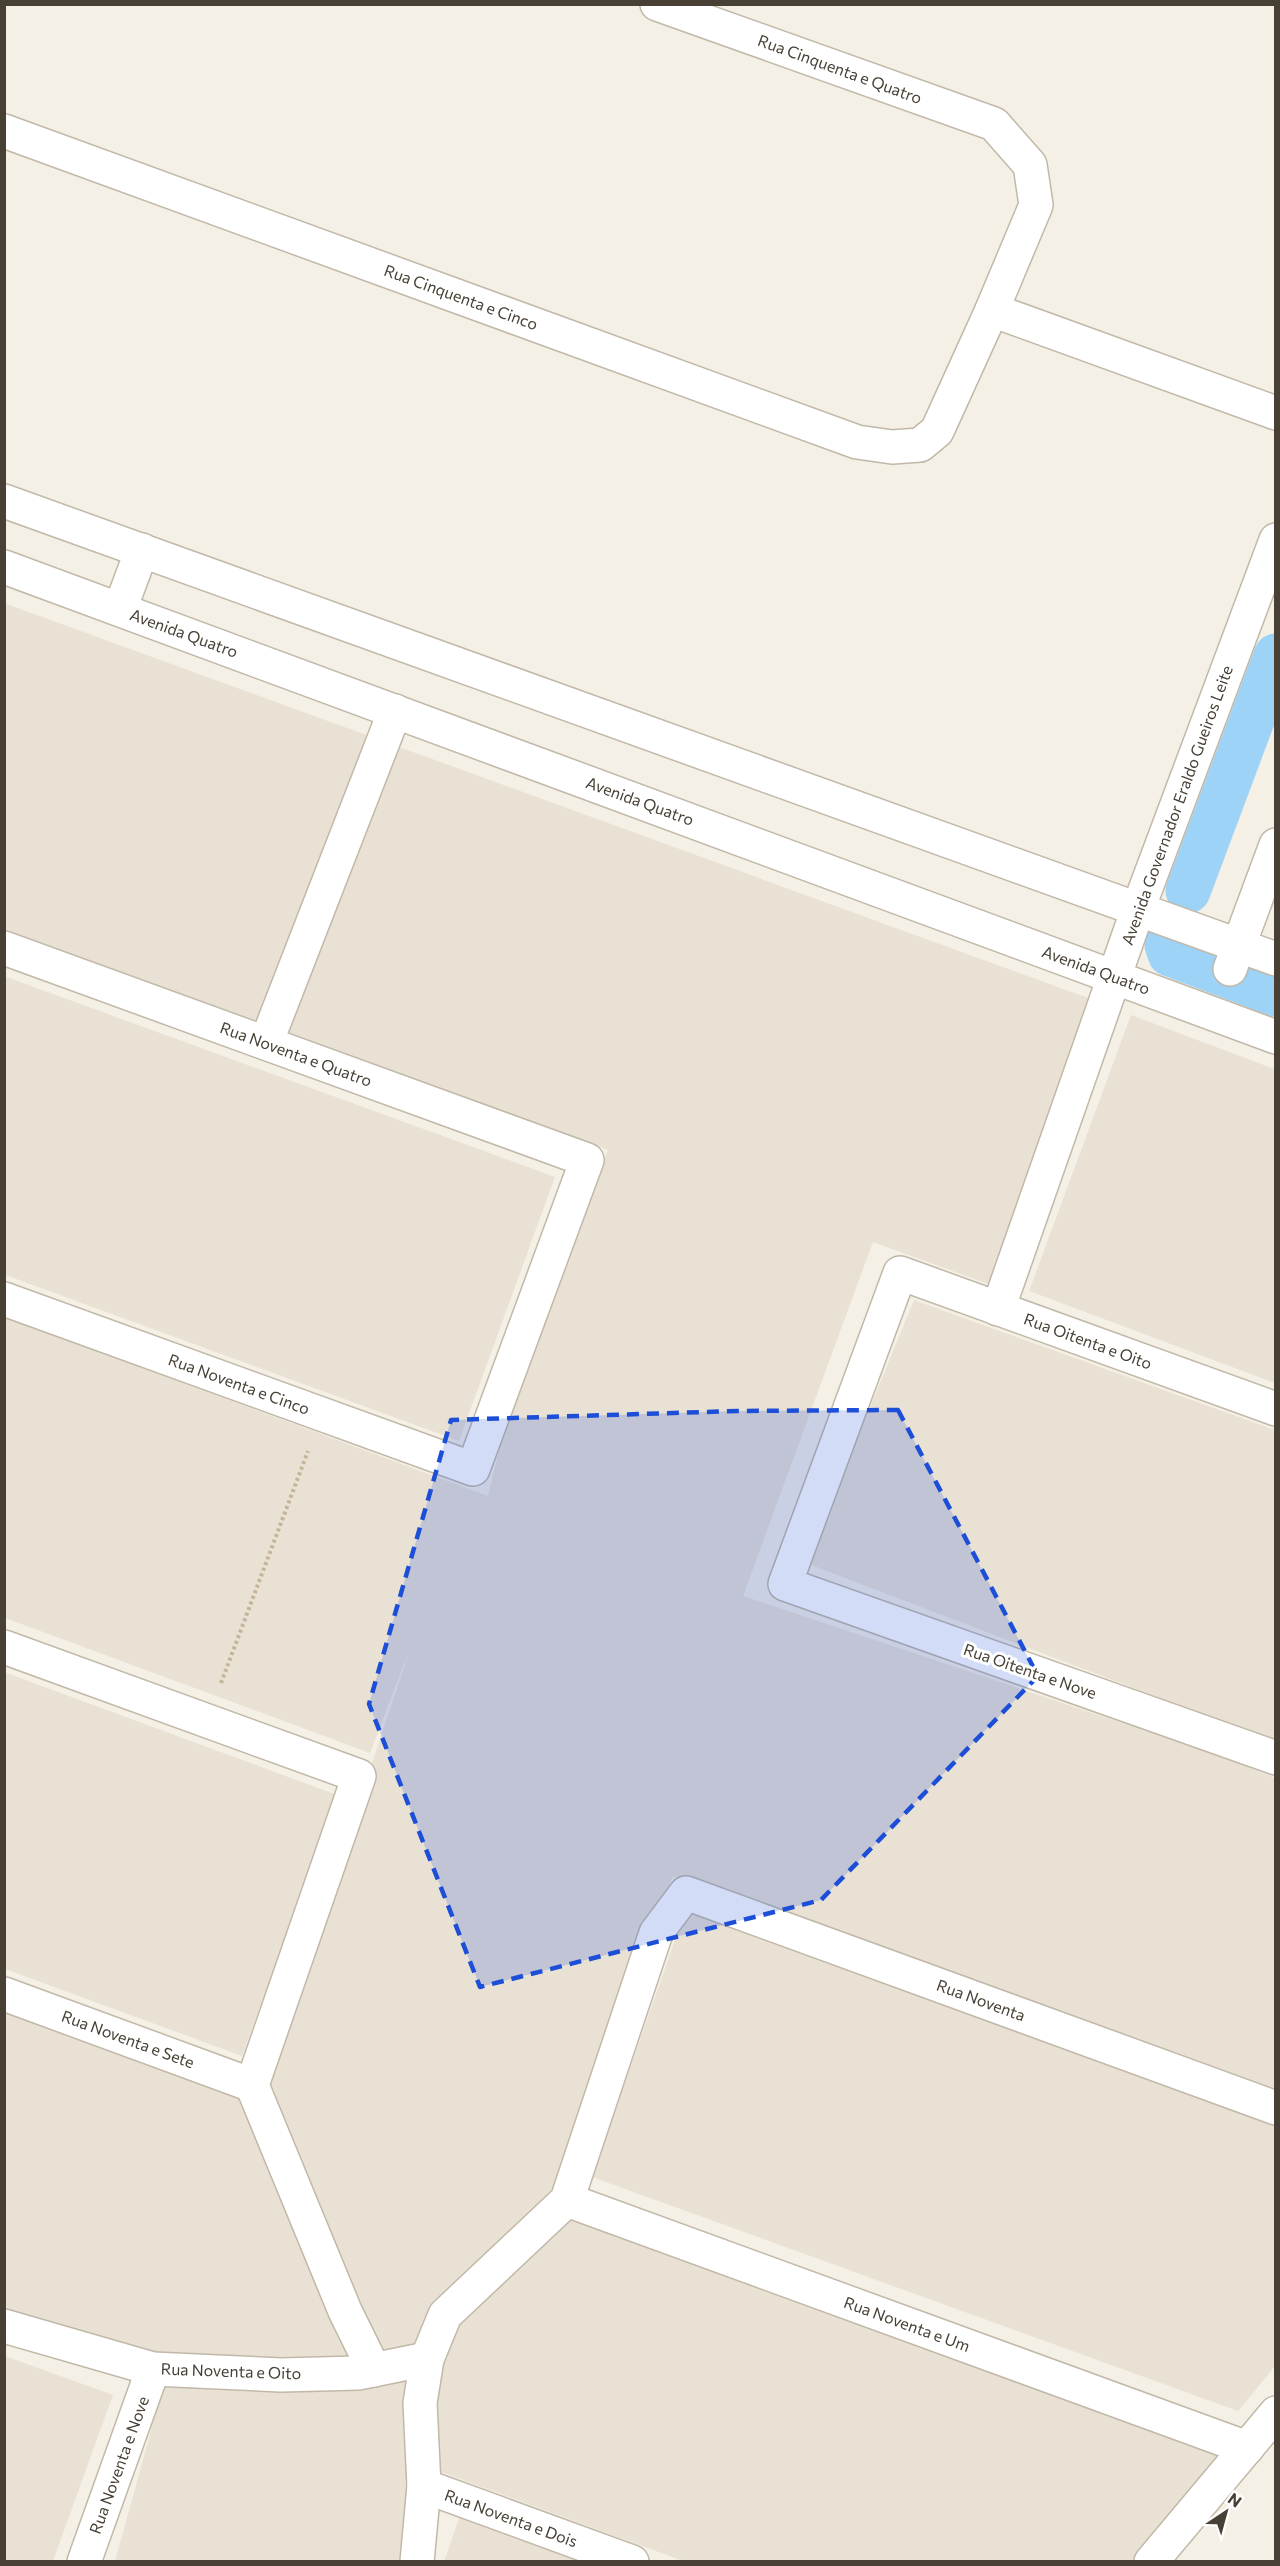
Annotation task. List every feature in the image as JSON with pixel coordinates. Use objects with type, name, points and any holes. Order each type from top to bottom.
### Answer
[{"type":"street","name":"Rua Cinquenta e Quatro","points":[[657,4],[994,124],[1015,145],[1030,165],[1036,205],[992,310],[937,431],[920,445]]},
{"type":"street","name":"Rua Cinquenta e Cinco","points":[[4,131],[857,442],[892,447],[920,445]]},
{"type":"street","points":[[992,310],[1275,413]]},
{"type":"street","points":[[4,501],[1138,909],[1232,966],[1275,959]]},
{"type":"street","name":"Avenida Governador Eraldo Gueiros Leite","points":[[998,1309],[1138,909],[1275,540]]},
{"type":"street","points":[[120,609],[142,550]]},
{"type":"street","name":"Avenida Quatro","points":[[4,567],[1275,1037]]},
{"type":"street","points":[[267,1043],[395,711]]},
{"type":"street","points":[[1217,1015],[1275,845]]},
{"type":"street","name":"Rua Noventa e Quatro","points":[[4,948],[587,1160],[473,1468]]},
{"type":"street","name":"Rua Oitenta e Oito","points":[[785,1584],[900,1274],[1275,1409]]},
{"type":"street","name":"Rua Noventa e Cinco","points":[[4,1299],[473,1468]]},
{"type":"street","name":"Rua Oitenta e Nove","points":[[785,1584],[1275,1758]]},
{"type":"street","points":[[4,1647],[359,1776],[252,2085],[345,2311],[374,2370]]},
{"type":"street","name":"Rua Noventa","points":[[567,2200],[656,1933],[686,1893],[1275,2108]]},
{"type":"street","name":"Rua Noventa e Sete","points":[[4,1994],[252,2085]]},
{"type":"street","points":[[417,2562],[424,2486],[420,2403],[427,2359],[445,2315],[567,2200]]},
{"type":"street","name":"Rua Noventa e Um","points":[[567,2200],[1247,2448]]},
{"type":"street","name":"Rua Noventa e Oito","points":[[4,2326],[153,2369],[281,2375],[358,2373],[427,2359]]},
{"type":"street","name":"Rua Noventa e Nove","points":[[84,2562],[153,2369]]},
{"type":"street","points":[[1151,2562],[1275,2413]]},
{"type":"street","name":"Rua Noventa e Dois","points":[[424,2486],[632,2562]]},
{"type":"path","points":[[207,1720],[322,1414]]},
{"type":"highlighted area","points":[[898,1410],[1038,1676],[821,1900],[480,1987],[369,1704],[451,1420],[738,1411]]},
{"type":"shaded area","points":[[4,603],[1091,999],[988,1284],[873,1242],[743,1596],[1212,1753],[1275,1778],[1275,2096],[673,1876],[547,2205],[1225,2453],[1135,2561],[683,2561],[433,2469],[405,2561],[115,2561],[151,2431],[160,2361],[139,2356],[5,2308],[5,2006],[265,2098],[317,1929],[411,1646],[370,1753],[5,1618],[5,1317],[488,1496],[499,1450],[608,1150],[5,929]]},
{"type":"shaded area","points":[[4,976],[555,1177],[459,1441],[5,1275]]},
{"type":"shaded area","points":[[1131,1015],[1275,1069],[1275,1383],[1029,1291]]},
{"type":"shaded area","points":[[914,1300],[1275,1430],[1275,1742],[806,1563]]},
{"type":"shaded area","points":[[4,1672],[337,1795],[242,2056],[5,1969]]},
{"type":"shaded area","points":[[688,1903],[1275,2123],[1275,2366],[1238,2411],[592,2177]]},
{"type":"shaded area","points":[[5,2356],[113,2395],[53,2561],[5,2561]]},
{"type":"shaded area","points":[[460,2515],[591,2562],[444,2562]]},
{"type":"waterway","points":[[1188,891],[1276,656]]},
{"type":"waterway","points":[[1167,945],[1170,954],[1276,994]]}]
